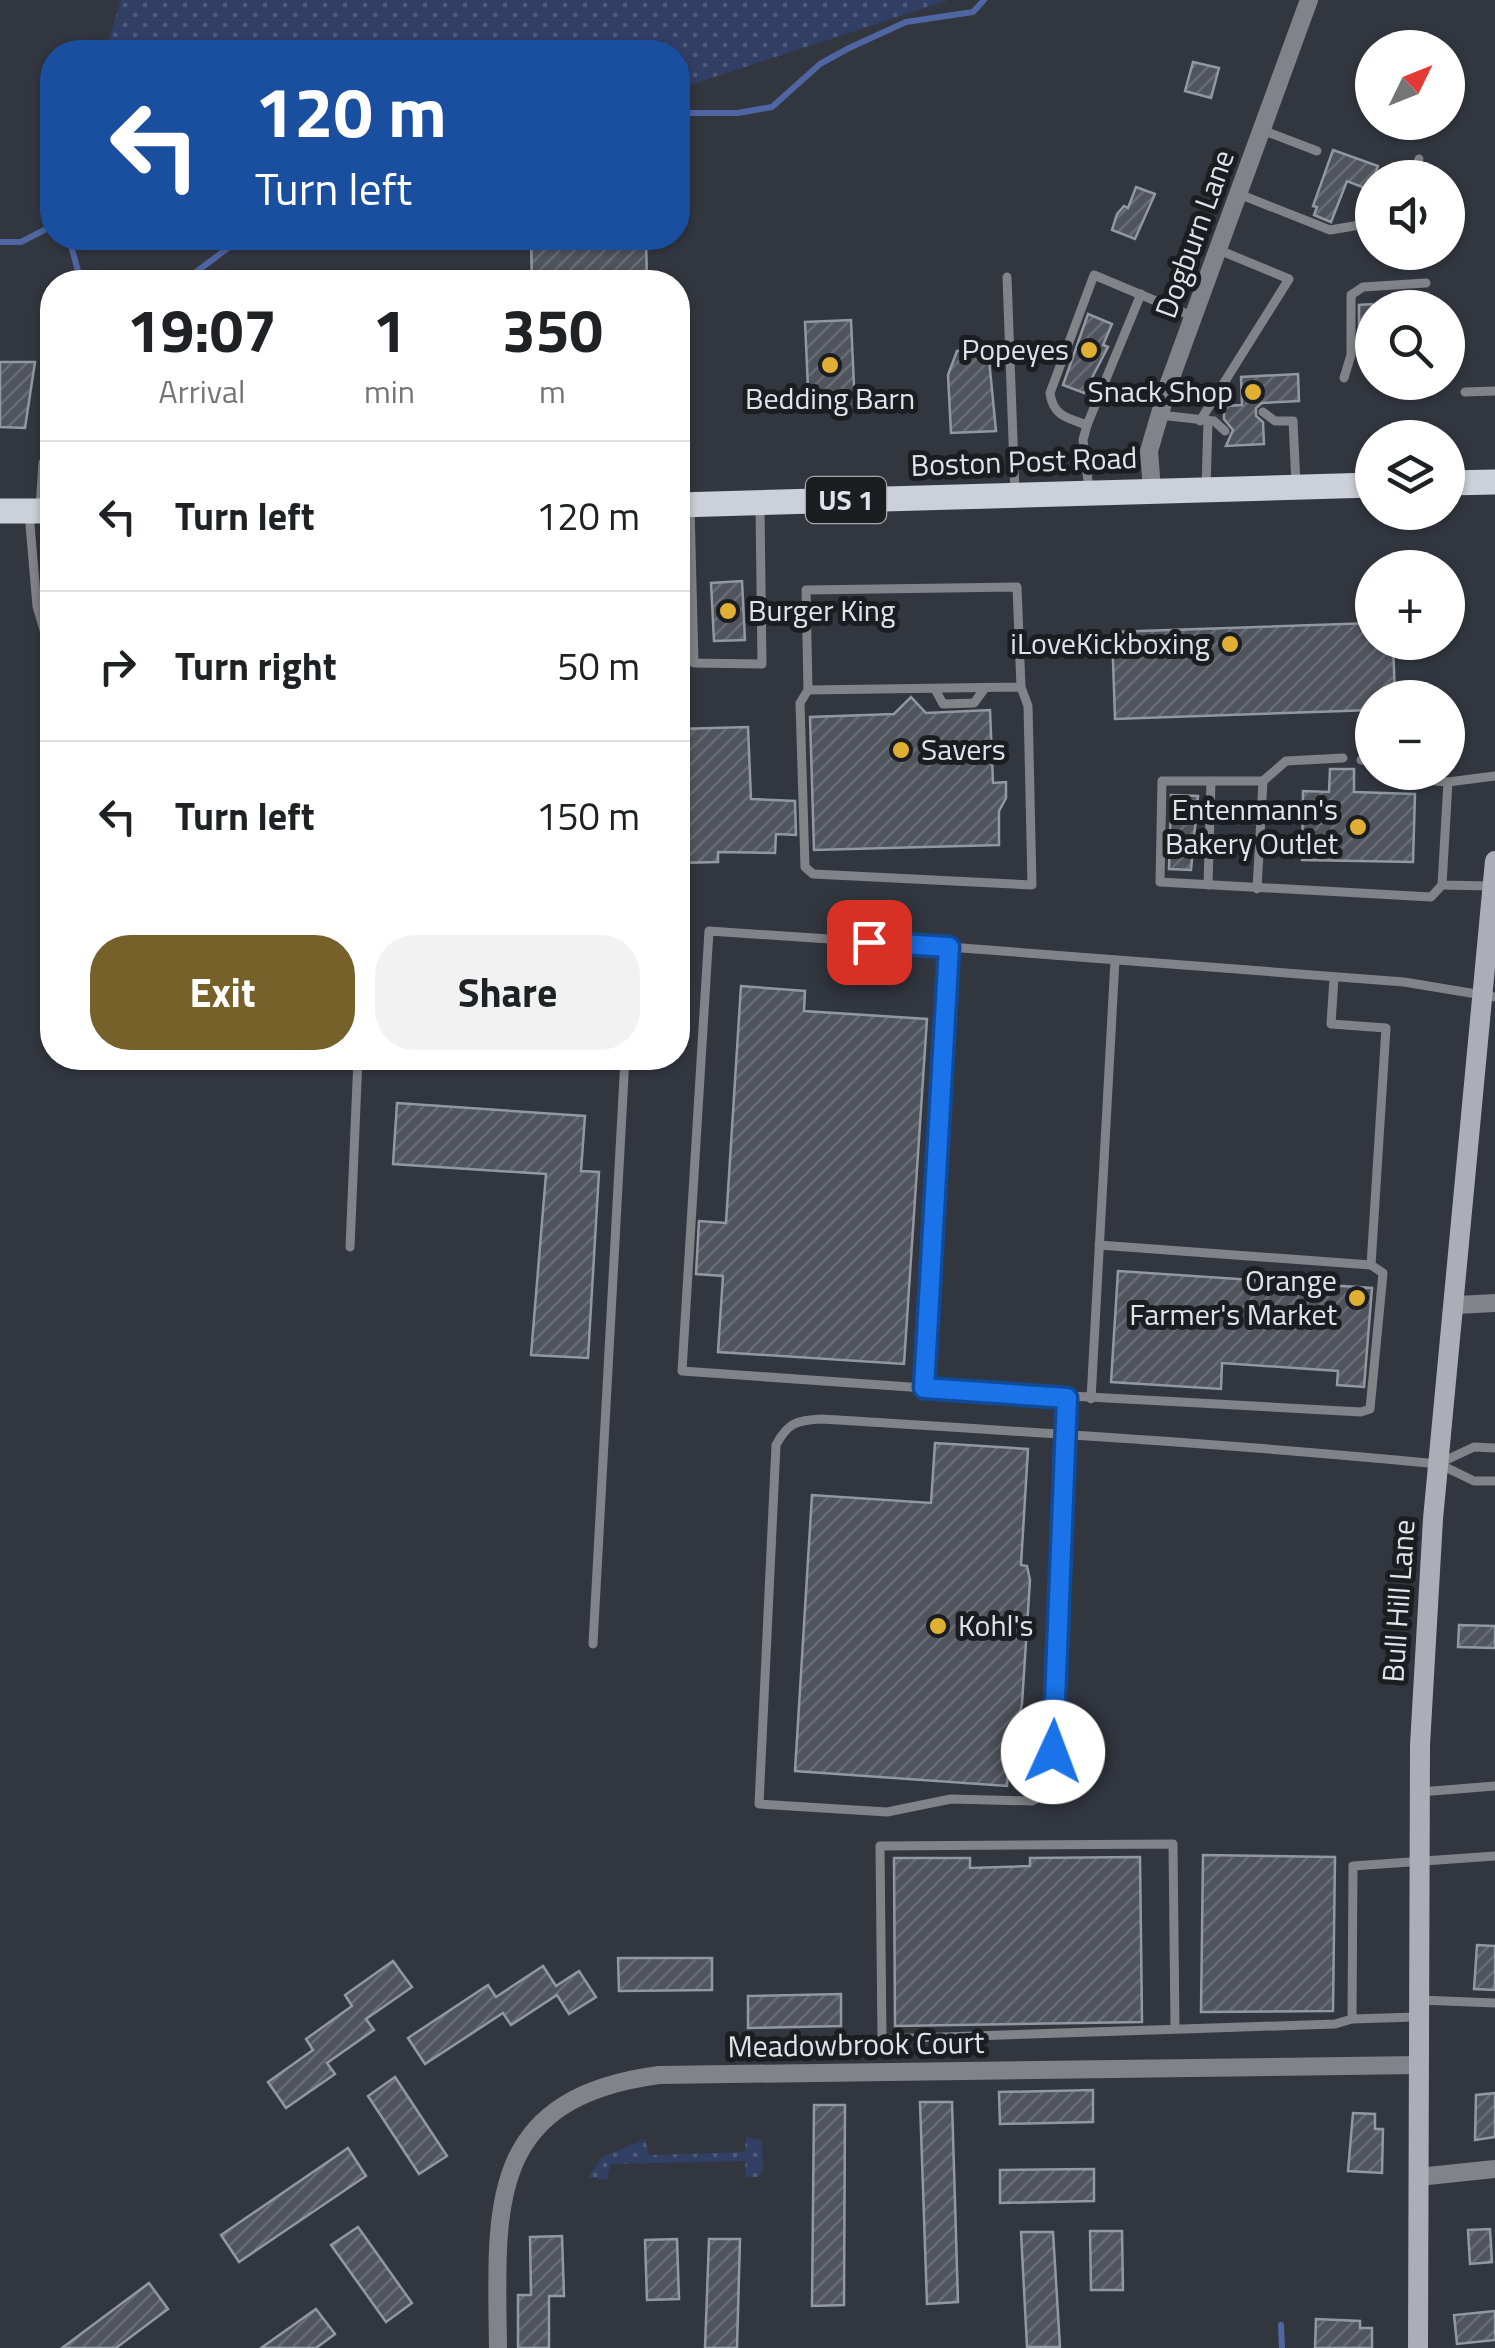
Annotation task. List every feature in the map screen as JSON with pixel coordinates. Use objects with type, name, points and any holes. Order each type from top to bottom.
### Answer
[{"type":"main road","points":[[1465,483],[1495,482]]},
{"type":"main road","name":"Boston Post Road","points":[[690,505],[1355,486]]},
{"type":"main road","points":[[0,511],[40,511]]},
{"type":"main road","name":"Bull Hill Lane","points":[[1418,2348],[1420,1792],[1439,1464],[1489,996],[1495,861]]},
{"type":"street","name":"Dogburn Lane","points":[[1152,490],[1149,451],[1160,415],[1309,0]]},
{"type":"street","points":[[1457,1304],[1495,1303]]},
{"type":"street","name":"Meadowbrook Court","points":[[498,2348],[496,2232],[506,2177],[544,2122],[585,2092],[609,2082],[659,2074],[1420,2065]]},
{"type":"street","points":[[1418,2177],[1495,2168]]},
{"type":"lane","points":[[1262,130],[1318,151]]},
{"type":"lane","points":[[1239,194],[1330,230],[1355,226]]},
{"type":"lane","points":[[1206,489],[1207,421],[1288,278],[1219,250]]},
{"type":"lane","points":[[1087,425],[1060,416],[1052,406],[1050,393],[1094,275],[1194,317]]},
{"type":"lane","points":[[1006,276],[1015,494]]},
{"type":"lane","points":[[1344,378],[1351,355],[1351,295],[1363,288],[1426,283]]},
{"type":"lane","points":[[1089,492],[1083,440],[1141,294]]},
{"type":"lane","points":[[1465,392],[1495,390]]},
{"type":"lane","points":[[1262,412],[1275,421],[1293,421],[1296,488]]},
{"type":"lane","points":[[1207,421],[1224,413]]},
{"type":"lane","points":[[1160,415],[1207,421],[1225,432]]},
{"type":"lane","points":[[1263,430],[1275,421]]},
{"type":"lane","points":[[690,600],[694,663],[762,664],[760,503]]},
{"type":"lane","points":[[40,511],[40,616]]},
{"type":"lane","points":[[1017,587],[1022,688],[1028,706],[1032,885],[812,874],[805,867],[800,703],[808,690],[806,590],[1017,587]]},
{"type":"lane","points":[[808,690],[1022,688]]},
{"type":"lane","points":[[1343,758],[1286,761],[1264,781],[1162,781],[1160,882],[1431,898],[1442,884],[1448,790]]},
{"type":"lane","points":[[1465,780],[1495,776]]},
{"type":"lane","points":[[1208,885],[1211,781]]},
{"type":"lane","points":[[1257,888],[1264,781]]},
{"type":"lane","points":[[1442,884],[1493,886]]},
{"type":"lane","points":[[1100,1245],[1371,1265],[1383,1273],[1370,1409],[1361,1412],[1067,1398],[682,1371],[710,931],[1404,982],[1489,996]]},
{"type":"lane","points":[[924,1388],[949,947]]},
{"type":"lane","points":[[1092,1399],[1115,960]]},
{"type":"lane","points":[[1334,978],[1332,1024],[1386,1028],[1371,1265]]},
{"type":"lane","points":[[350,1247],[357,1070]]},
{"type":"lane","points":[[593,1644],[624,1070]]},
{"type":"lane","points":[[1067,1398],[1066,1434],[1048,1792],[1032,1801],[951,1799],[886,1812],[759,1804],[776,1445],[785,1428],[798,1420],[822,1419],[1066,1434],[1192,1440],[1439,1464],[1474,1481],[1495,1481]]},
{"type":"lane","points":[[1439,1464],[1474,1447],[1495,1448]]},
{"type":"lane","points":[[1420,1792],[1495,1786]]},
{"type":"lane","points":[[1174,2028],[1173,1844],[880,1846],[882,2039],[1335,2024],[1420,2009],[1495,2003]]},
{"type":"lane","points":[[1352,2018],[1353,1866],[1495,1856]]},
{"type":"shaded area","points":[[121,0],[949,0],[690,85],[690,40],[109,40]]},
{"type":"shaded area","points":[[746,2137],[762,2140],[763,2170],[758,2177],[746,2177],[745,2161],[611,2164],[607,2180],[588,2177],[602,2157],[645,2139],[649,2155],[745,2152]]},
{"type":"building","points":[[1193,62],[1219,68],[1211,98],[1185,91]]},
{"type":"building","points":[[1333,150],[1361,160],[1355,160],[1355,184],[1347,181],[1331,222],[1314,215],[1317,207],[1313,206]]},
{"type":"building","points":[[1136,187],[1155,194],[1135,239],[1112,230],[1117,214],[1124,206],[1128,208]]},
{"type":"building","points":[[531,250],[646,250],[647,270],[532,270]]},
{"type":"building","name":"Popeyes","points":[[1088,314],[1112,324],[1103,345],[1108,347],[1084,393],[1063,385]]},
{"type":"building","name":"Bedding Barn","points":[[851,320],[855,408],[809,410],[805,322]]},
{"type":"building","points":[[988,349],[996,431],[951,433],[948,375],[957,351]]},
{"type":"building","points":[[0,362],[35,362],[25,428],[0,427]]},
{"type":"building","points":[[1298,374],[1299,401],[1262,403],[1256,408],[1256,416],[1263,422],[1264,444],[1226,446],[1233,430],[1224,419],[1224,406],[1242,405],[1241,377]]},
{"type":"building","name":"Burger King","points":[[742,581],[745,640],[714,641],[711,583]]},
{"type":"building","points":[[1355,624],[1355,660],[1394,660],[1394,680],[1355,680],[1355,711],[1115,719],[1112,632]]},
{"type":"building","name":"Savers","points":[[911,697],[926,713],[990,710],[993,783],[1006,782],[1006,798],[999,811],[999,845],[814,850],[810,717],[894,714]]},
{"type":"building","points":[[748,727],[751,799],[795,801],[796,835],[776,834],[775,853],[718,852],[718,862],[690,863],[690,729]]},
{"type":"building","name":"Entenmann's Bakery Outlet","points":[[1330,769],[1354,769],[1354,792],[1415,794],[1413,862],[1302,860],[1303,791],[1329,792]]},
{"type":"building","points":[[1171,795],[1198,796],[1191,870],[1169,869]]},
{"type":"building","points":[[741,986],[805,991],[804,1011],[927,1019],[904,1364],[718,1352],[723,1276],[696,1274],[699,1221],[726,1223]]},
{"type":"building","points":[[397,1103],[585,1116],[581,1171],[599,1172],[588,1358],[531,1355],[546,1174],[393,1164]]},
{"type":"building","points":[[1118,1271],[1372,1288],[1364,1387],[1337,1385],[1338,1371],[1222,1363],[1221,1389],[1111,1382]]},
{"type":"building","points":[[935,1443],[1028,1449],[1021,1565],[1027,1566],[1030,1580],[1022,1704],[1017,1725],[1011,1724],[1007,1786],[795,1771],[812,1495],[931,1503]]},
{"type":"building","points":[[1459,1625],[1495,1626],[1495,1648],[1458,1647]]},
{"type":"building","points":[[1203,1855],[1335,1857],[1333,2011],[1201,2012]]},
{"type":"building","points":[[1140,1857],[1142,2022],[895,2026],[894,1858],[970,1858],[970,1868],[1030,1866],[1030,1858]]},
{"type":"building","points":[[1477,1945],[1495,1946],[1495,1990],[1474,1989]]},
{"type":"building","points":[[618,1958],[712,1958],[712,1990],[619,1991]]},
{"type":"building","points":[[393,1961],[412,1987],[366,2019],[374,2030],[327,2063],[335,2074],[286,2108],[268,2082],[313,2050],[306,2039],[352,2006],[345,1995]]},
{"type":"building","points":[[543,1966],[556,1986],[579,1971],[596,1997],[569,2014],[557,1995],[511,2025],[503,2013],[425,2064],[408,2038],[488,1985],[496,1997]]},
{"type":"building","points":[[841,1994],[841,2026],[748,2028],[748,1996]]},
{"type":"building","points":[[395,2077],[447,2156],[419,2174],[368,2096]]},
{"type":"building","points":[[1093,2090],[1093,2122],[1000,2124],[999,2092]]},
{"type":"building","points":[[1495,2093],[1495,2137],[1475,2140],[1476,2095]]},
{"type":"building","points":[[920,2102],[952,2102],[958,2302],[927,2304]]},
{"type":"building","points":[[814,2105],[845,2105],[844,2305],[812,2306]]},
{"type":"building","points":[[1353,2113],[1375,2114],[1375,2129],[1383,2129],[1382,2173],[1348,2171]]},
{"type":"building","points":[[348,2148],[366,2176],[239,2262],[221,2235]]},
{"type":"building","points":[[1094,2169],[1094,2201],[1000,2203],[1000,2170]]},
{"type":"building","points":[[358,2227],[412,2303],[386,2322],[331,2245]]},
{"type":"building","points":[[1490,2229],[1492,2262],[1470,2264],[1468,2230]]},
{"type":"building","points":[[1090,2231],[1122,2231],[1123,2290],[1091,2290]]},
{"type":"building","points":[[1021,2232],[1053,2232],[1060,2347],[1027,2347]]},
{"type":"building","points":[[562,2236],[564,2296],[549,2296],[549,2348],[518,2348],[518,2295],[531,2295],[530,2237]]},
{"type":"building","points":[[677,2239],[679,2299],[647,2300],[645,2240]]},
{"type":"building","points":[[709,2239],[740,2239],[737,2348],[705,2348]]},
{"type":"building","points":[[149,2283],[168,2309],[116,2348],[62,2348]]},
{"type":"building","points":[[316,2309],[335,2334],[316,2348],[261,2348]]},
{"type":"building","points":[[1495,2311],[1495,2340],[1457,2344],[1454,2315]]},
{"type":"building","points":[[1316,2319],[1360,2321],[1360,2328],[1372,2328],[1372,2348],[1315,2348]]},
{"type":"waterway","points":[[690,113],[738,113],[772,107],[820,64],[849,48],[906,22],[973,12],[984,0]]},
{"type":"waterway","points":[[0,242],[21,242],[40,232]]},
{"type":"waterway","points":[[72,250],[78,270]]},
{"type":"waterway","points":[[199,270],[225,250]]},
{"type":"waterway","points":[[1281,2325],[1282,2348]]},
{"type":"place","name":"Popeyes","points":[[1089,350]]},
{"type":"place","name":"Bedding Barn","points":[[830,365]]},
{"type":"place","name":"Snack Shop","points":[[1253,392]]},
{"type":"place","name":"Burger King","points":[[728,611]]},
{"type":"place","name":"iLoveKickboxing","points":[[1230,644]]},
{"type":"place","name":"Savers","points":[[901,750]]},
{"type":"place","name":"Entenmann's Bakery Outlet","points":[[1358,827]]},
{"type":"place","name":"Orange Farmer's Market","points":[[1357,1298]]},
{"type":"place","name":"Kohl's","points":[[938,1626]]},
{"type":"route","points":[[869,942],[949,947],[924,1388],[1067,1398],[1053,1752]]}]
